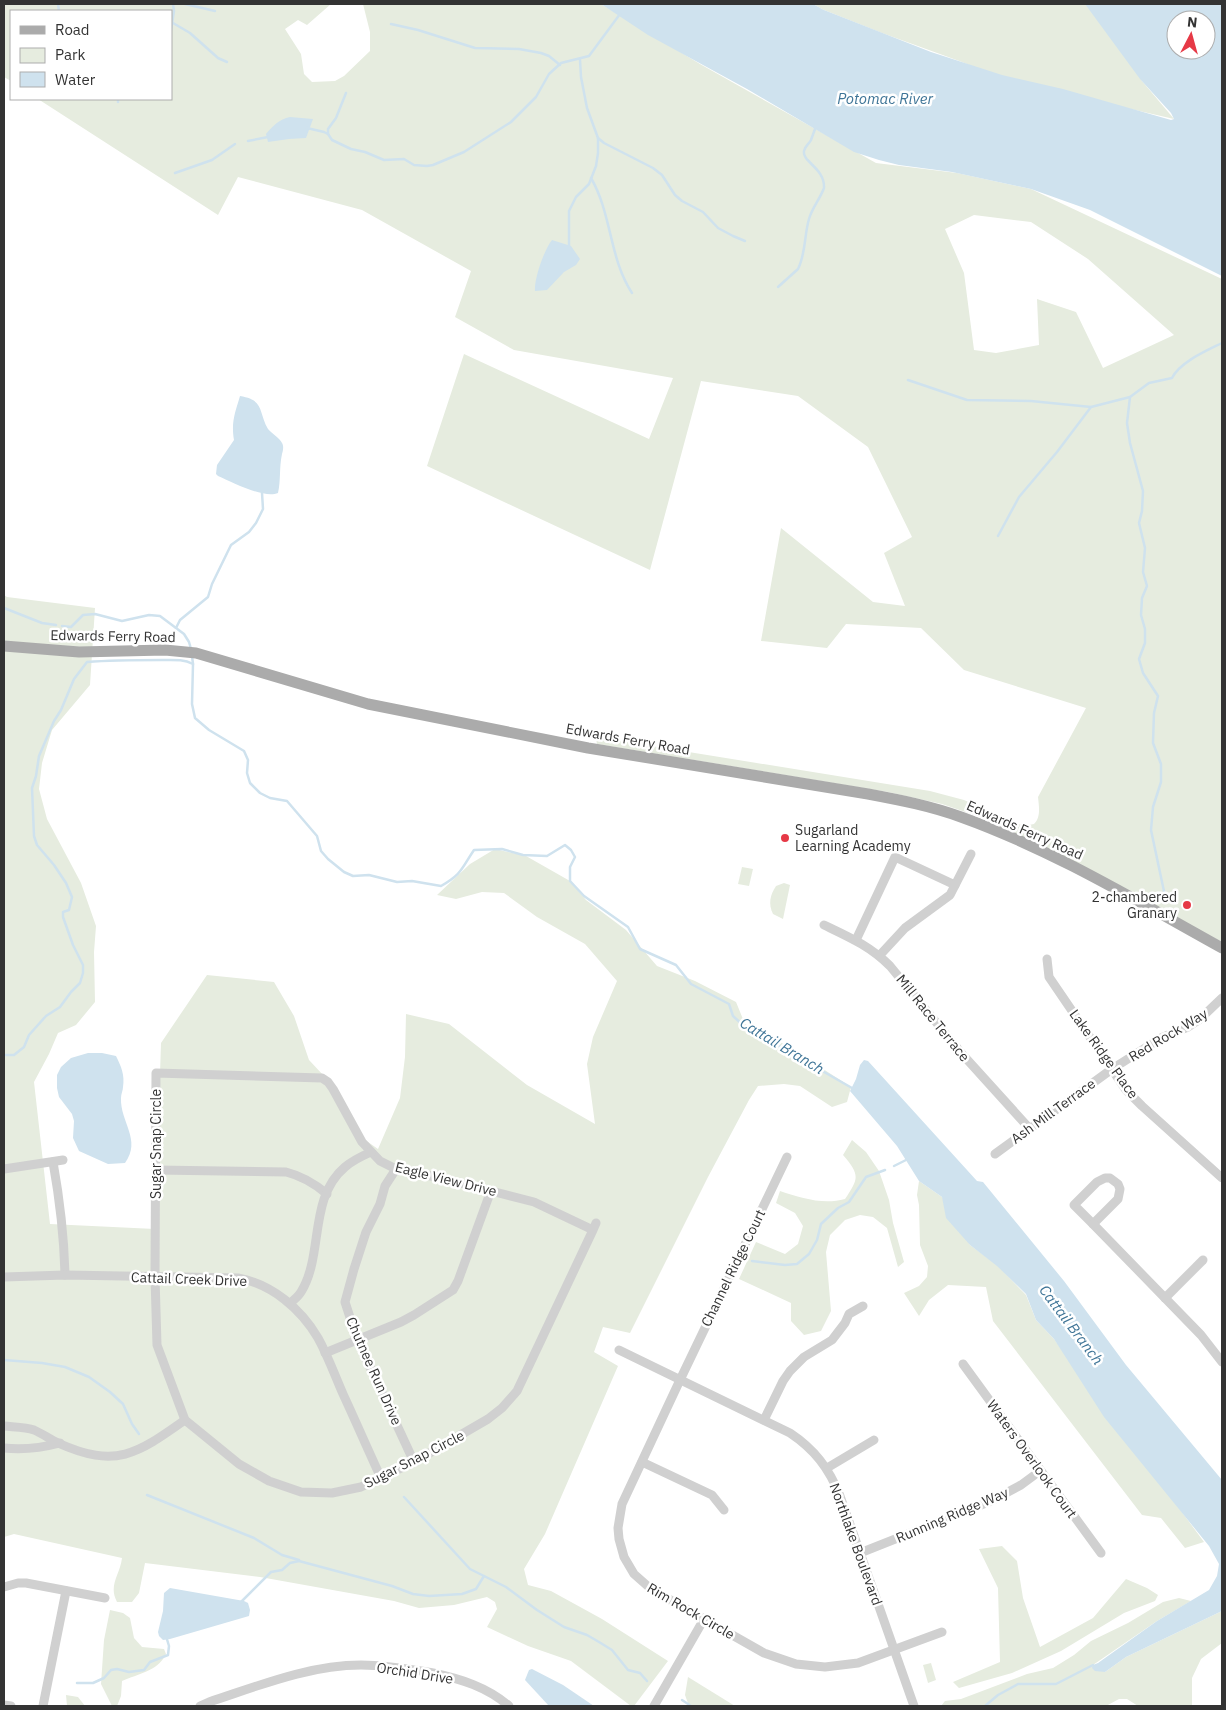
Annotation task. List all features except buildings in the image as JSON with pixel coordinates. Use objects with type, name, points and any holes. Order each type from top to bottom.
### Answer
[{"type":"main road","name":"Edwards Ferry Road","points":[[4,646],[79,652],[164,650],[192,653],[368,704],[588,748],[913,803],[950,813],[1014,838],[1064,862],[1222,948]]},
{"type":"street","points":[[880,956],[905,928],[950,895],[970,854]]},
{"type":"street","points":[[856,940],[895,857],[955,885]]},
{"type":"street","name":"Mill Race Terrace","points":[[824,925],[856,940],[880,956],[963,1055],[1029,1128]]},
{"type":"street","name":"Lake Ridge Place","points":[[1046,959],[1049,977],[1126,1090],[1222,1178]]},
{"type":"street","name":"Red Rock Way","points":[[1112,1069],[1155,1042],[1200,1019],[1222,998]]},
{"type":"street","name":"Ash Mill Terrace","points":[[995,1154],[1112,1069]]},
{"type":"street","name":"Eagle View Drive","points":[[156,1074],[322,1078],[333,1089],[362,1142],[380,1161],[396,1169],[534,1202],[594,1226]]},
{"type":"street","name":"Sugar Snap Circle","points":[[156,1074],[155,1277],[157,1345],[184,1420],[239,1464],[269,1481],[301,1492],[332,1493],[361,1487],[414,1462],[488,1419],[517,1392],[594,1226]]},
{"type":"street","points":[[290,1303],[300,1294],[310,1270],[320,1212],[330,1183],[354,1160],[372,1152]]},
{"type":"street","name":"Channel Ridge Court","points":[[680,1380],[787,1157]]},
{"type":"street","points":[[4,1169],[58,1161],[65,1275]]},
{"type":"street","name":"Chutnee Run Drive","points":[[396,1169],[385,1186],[380,1204],[366,1232],[345,1302],[357,1339],[414,1462]]},
{"type":"street","points":[[156,1170],[286,1172],[299,1175],[327,1194]]},
{"type":"street","points":[[1093,1224],[1118,1199],[1120,1194],[1118,1184],[1110,1178],[1100,1180],[1074,1205],[1201,1335],[1221,1358]]},
{"type":"street","points":[[325,1353],[401,1322],[453,1290],[489,1196],[488,1190]]},
{"type":"street","points":[[1165,1298],[1203,1260]]},
{"type":"street","name":"Cattail Creek Drive","points":[[4,1277],[65,1275],[238,1278],[250,1280],[285,1298],[318,1337],[381,1478]]},
{"type":"street","points":[[764,1420],[790,1371],[804,1358],[832,1340],[842,1328],[849,1314],[863,1306]]},
{"type":"street","name":"Northlake Boulevard","points":[[619,1350],[790,1433],[804,1442],[815,1453],[827,1468],[840,1496],[914,1706]]},
{"type":"street","name":"Waters Overlook Court","points":[[963,1364],[1101,1553]]},
{"type":"street","name":"Rim Rock Circle","points":[[680,1380],[622,1504],[619,1516],[619,1540],[624,1558],[634,1574],[642,1582],[651,1589],[764,1653],[796,1664],[825,1667],[858,1663],[942,1632]]},
{"type":"street","points":[[4,1426],[33,1430],[86,1453],[113,1457],[135,1452],[156,1441],[184,1420]]},
{"type":"street","points":[[827,1468],[874,1440]]},
{"type":"street","points":[[4,1448],[22,1450],[60,1443]]},
{"type":"street","points":[[642,1462],[712,1494],[724,1510]]},
{"type":"street","name":"Running Ridge Way","points":[[860,1553],[991,1501],[1021,1485],[1040,1471]]},
{"type":"street","points":[[4,1587],[26,1583],[105,1598]]},
{"type":"street","points":[[44,1706],[66,1591]]},
{"type":"street","points":[[654,1706],[704,1619]]},
{"type":"street","name":"Orchid Drive","points":[[200,1706],[286,1677],[315,1670],[360,1665],[408,1668],[454,1678],[482,1689],[509,1706]]},
{"type":"street","points":[[4,1705],[11,1706]]},
{"type":"green space","points":[[4,4],[331,4],[307,25],[298,20],[285,29],[301,54],[304,74],[312,82],[335,81],[344,76],[370,51],[370,32],[363,4],[601,4],[700,64],[876,163],[957,173],[1031,189],[1222,279],[1222,942],[1016,834],[980,817],[942,804],[888,792],[597,744],[596,738],[602,738],[930,791],[964,800],[1024,826],[1034,824],[1038,818],[1038,797],[1086,708],[964,670],[921,628],[846,624],[827,648],[761,641],[781,528],[873,602],[905,606],[884,553],[912,537],[868,447],[798,396],[701,381],[650,570],[427,466],[464,354],[649,439],[673,378],[514,350],[455,317],[471,271],[362,210],[238,177],[218,215],[40,100],[172,100],[172,10],[10,10],[10,80],[4,77]],"holes":[[[974,215],[1031,222],[1088,259],[1174,335],[1103,368],[1076,312],[1037,299],[1039,345],[996,353],[974,350],[964,273],[945,229]]]},
{"type":"green space","points":[[813,4],[1095,4],[1142,81],[1174,119],[1005,80],[882,33]]},
{"type":"green space","points":[[4,595],[7,597],[95,608],[90,685],[52,730],[42,763],[39,789],[47,819],[81,883],[96,926],[94,952],[95,1002],[76,1025],[58,1033],[34,1082],[50,1224],[155,1229],[161,1043],[207,975],[274,982],[294,1016],[309,1060],[324,1076],[358,1135],[378,1149],[400,1098],[405,1057],[406,1014],[449,1024],[527,1085],[595,1124],[587,1064],[593,1037],[617,981],[585,944],[537,917],[504,893],[482,892],[456,899],[437,895],[470,864],[495,849],[526,856],[570,881],[586,900],[626,930],[657,966],[695,981],[736,1002],[745,1024],[786,1045],[851,1087],[847,1102],[832,1107],[800,1086],[784,1084],[758,1086],[708,1177],[630,1333],[603,1327],[594,1352],[618,1366],[545,1534],[524,1569],[528,1585],[551,1591],[602,1619],[668,1661],[634,1706],[631,1706],[571,1661],[528,1646],[487,1627],[497,1609],[495,1602],[487,1597],[454,1605],[419,1608],[394,1601],[260,1577],[145,1563],[139,1593],[132,1602],[117,1602],[114,1585],[122,1558],[14,1534],[4,1537]]},
{"type":"green space","points":[[742,867],[753,869],[749,886],[738,884]]},
{"type":"green space","points":[[784,883],[790,885],[783,919],[773,914],[770,903],[776,886]]},
{"type":"green space","points":[[852,1140],[866,1152],[879,1171],[889,1200],[893,1223],[904,1262],[898,1267],[887,1228],[873,1217],[860,1215],[845,1220],[830,1235],[826,1252],[831,1311],[821,1331],[804,1335],[791,1321],[791,1303],[739,1279],[756,1242],[785,1254],[798,1244],[803,1226],[795,1213],[776,1203],[780,1191],[820,1201],[845,1199],[856,1177],[855,1172],[843,1155]]},
{"type":"green space","points":[[919,1181],[942,1197],[970,1245],[997,1265],[1026,1295],[1036,1320],[1054,1339],[1204,1542],[1185,1548],[1161,1518],[1142,1515],[993,1321],[986,1287],[948,1285],[929,1300],[919,1316],[904,1293],[919,1286],[927,1277],[928,1266],[920,1245],[917,1195]]},
{"type":"green space","points":[[1002,1546],[1017,1561],[1023,1598],[1040,1647],[1093,1618],[1126,1579],[1158,1595],[1155,1601],[1124,1613],[1061,1651],[1012,1673],[959,1688],[953,1682],[1000,1662],[998,1588],[979,1549]]},
{"type":"green space","points":[[1179,1598],[1191,1601],[1157,1621],[1093,1665],[1105,1672],[1126,1657],[1222,1611],[1222,1643],[1201,1659],[1192,1678],[1192,1706],[1138,1706],[1127,1699],[1119,1699],[1106,1706],[941,1706],[945,1701],[961,1699],[1027,1674],[1053,1668],[1074,1655],[1091,1641],[1128,1623],[1163,1602]]},
{"type":"green space","points":[[110,1610],[123,1613],[130,1618],[134,1638],[142,1647],[164,1649],[166,1654],[153,1668],[122,1681],[121,1696],[117,1706],[112,1706],[101,1684],[104,1640]]},
{"type":"green space","points":[[931,1663],[936,1680],[928,1683],[923,1665]]},
{"type":"green space","points":[[688,1677],[735,1706],[689,1706],[685,1695]]},
{"type":"green space","points":[[66,1695],[78,1697],[85,1706],[67,1706]]},
{"type":"water","name":"Potomac River","points":[[601,4],[813,4],[931,52],[1002,75],[1063,89],[1171,120],[1174,119],[1171,113],[1140,79],[1085,4],[1222,4],[1222,276],[1090,210],[1031,189],[952,172],[899,165],[854,152],[747,89],[648,35]]},
{"type":"water","points":[[290,117],[313,119],[306,138],[268,142],[266,134],[279,121]]},
{"type":"water","points":[[552,240],[571,246],[580,259],[576,265],[564,272],[547,290],[535,291],[540,265]]},
{"type":"water","points":[[240,396],[254,400],[260,408],[268,429],[283,444],[278,493],[265,494],[257,492],[216,474],[217,465],[234,440],[233,423]]},
{"type":"water","points":[[88,1053],[116,1056],[121,1067],[123,1075],[122,1107],[131,1139],[130,1155],[125,1163],[108,1164],[79,1151],[73,1138],[74,1121],[72,1114],[59,1097],[57,1075],[61,1067],[71,1058]]},
{"type":"water","points":[[864,1060],[868,1061],[977,1181],[983,1182],[1064,1281],[1126,1365],[1222,1480],[1222,1611],[1126,1657],[1105,1672],[1095,1671],[1092,1668],[1093,1665],[1157,1621],[1209,1590],[1217,1576],[1219,1564],[1209,1546],[1104,1417],[1054,1339],[1036,1320],[1026,1294],[997,1266],[970,1245],[946,1218],[942,1197],[919,1181],[897,1146],[850,1091],[860,1065]]},
{"type":"water","points":[[170,1588],[244,1601],[248,1603],[249,1616],[163,1640],[158,1632],[163,1611],[164,1593]]},
{"type":"water","points":[[532,1669],[563,1685],[594,1706],[549,1706],[525,1680],[529,1670]]},
{"type":"waterway","points":[[58,4],[59,10]]},
{"type":"waterway","points":[[172,24],[173,4]]},
{"type":"waterway","points":[[185,4],[215,11]]},
{"type":"waterway","points":[[307,128],[324,132],[332,140],[351,149],[365,152],[384,160],[404,159],[414,165],[433,165],[464,152],[511,122],[536,97],[549,74],[561,63],[589,56],[620,14]]},
{"type":"waterway","points":[[173,23],[190,33],[218,58],[227,62]]},
{"type":"waterway","points":[[391,24],[418,30],[475,48],[519,49],[541,53],[549,56],[560,65]]},
{"type":"waterway","points":[[569,247],[569,211],[576,197],[589,184],[596,166],[598,153],[598,138],[587,108],[580,60]]},
{"type":"waterway","points":[[328,134],[328,129],[336,118],[346,93]]},
{"type":"waterway","points":[[778,287],[798,269],[809,219],[824,188],[818,170],[804,155],[804,151],[815,129]]},
{"type":"waterway","points":[[248,141],[268,137]]},
{"type":"waterway","points":[[598,138],[604,143],[653,168],[662,175],[675,195],[682,201],[703,212],[718,228],[745,241]]},
{"type":"waterway","points":[[175,173],[212,160],[235,144]]},
{"type":"waterway","points":[[591,178],[603,206],[614,251],[624,279],[632,293]]},
{"type":"waterway","points":[[998,536],[1019,497],[1057,452],[1091,407],[1130,397],[1149,383],[1172,378],[1187,362],[1222,343]]},
{"type":"waterway","points":[[908,380],[967,400],[1031,401],[1091,407]]},
{"type":"waterway","points":[[1130,397],[1127,423],[1130,443],[1143,491],[1139,523],[1145,548],[1143,572],[1147,586],[1142,598],[1141,615],[1145,629],[1145,643],[1139,659],[1143,673],[1158,696],[1154,713],[1153,743],[1161,764],[1161,782],[1153,807],[1151,830],[1165,896]]},
{"type":"waterway","points":[[176,628],[180,620],[208,597],[212,584],[231,545],[249,532],[256,523],[263,509],[262,493]]},
{"type":"waterway","name":"Cattail Branch","points":[[4,608],[42,623],[56,625]]},
{"type":"waterway","name":"Cattail Branch","points":[[62,626],[71,627],[83,615],[95,614],[122,621],[149,615],[160,616],[184,634],[191,649]]},
{"type":"waterway","name":"Cattail Branch","points":[[192,656],[192,704],[195,718],[209,730],[244,751],[248,760],[247,773],[250,783],[260,793],[270,798],[287,801],[317,836],[321,851],[344,872],[353,876],[369,875],[397,882],[412,881],[441,886],[458,874],[474,850],[502,849],[523,855],[547,856],[565,845],[575,857],[570,867],[570,881],[584,896],[628,927],[640,949],[676,965],[691,984],[729,1004],[733,1016],[744,1026],[852,1088]]},
{"type":"waterway","points":[[4,1055],[14,1055],[24,1047],[29,1035],[46,1016],[60,1007],[80,983],[83,973],[83,965],[73,945],[63,917],[63,912],[69,910],[72,897],[66,883],[37,845],[34,836],[32,788],[39,756],[74,679],[87,662],[174,660],[193,664]]},
{"type":"waterway","points":[[894,1166],[906,1160]]},
{"type":"waterway","points":[[752,1261],[785,1265],[797,1264],[809,1254],[817,1240],[821,1224],[838,1208],[849,1202],[866,1177],[885,1170]]},
{"type":"waterway","points":[[4,1360],[65,1367],[89,1377],[123,1404],[139,1434]]},
{"type":"waterway","points":[[147,1495],[254,1538],[282,1555],[299,1560]]},
{"type":"waterway","points":[[404,1497],[470,1569],[506,1587],[564,1627],[587,1635],[612,1650],[628,1670],[640,1673],[647,1681]]},
{"type":"waterway","points":[[241,1602],[271,1572],[282,1570],[290,1563],[299,1561],[392,1586],[413,1594],[429,1596],[462,1594],[476,1589],[484,1576]]},
{"type":"waterway","points":[[77,1683],[93,1683],[104,1678],[111,1670],[117,1669],[129,1672],[144,1670],[150,1662],[168,1655],[169,1646],[166,1636]]},
{"type":"waterway","points":[[985,1706],[998,1695],[1018,1684],[1056,1684],[1093,1665]]},
{"type":"waterway","points":[[682,1700],[691,1706]]},
{"type":"place","name":"Sugarland Learning Academy","points":[[785,838]]},
{"type":"place","name":"2-chambered Granary","points":[[1187,905]]}]
